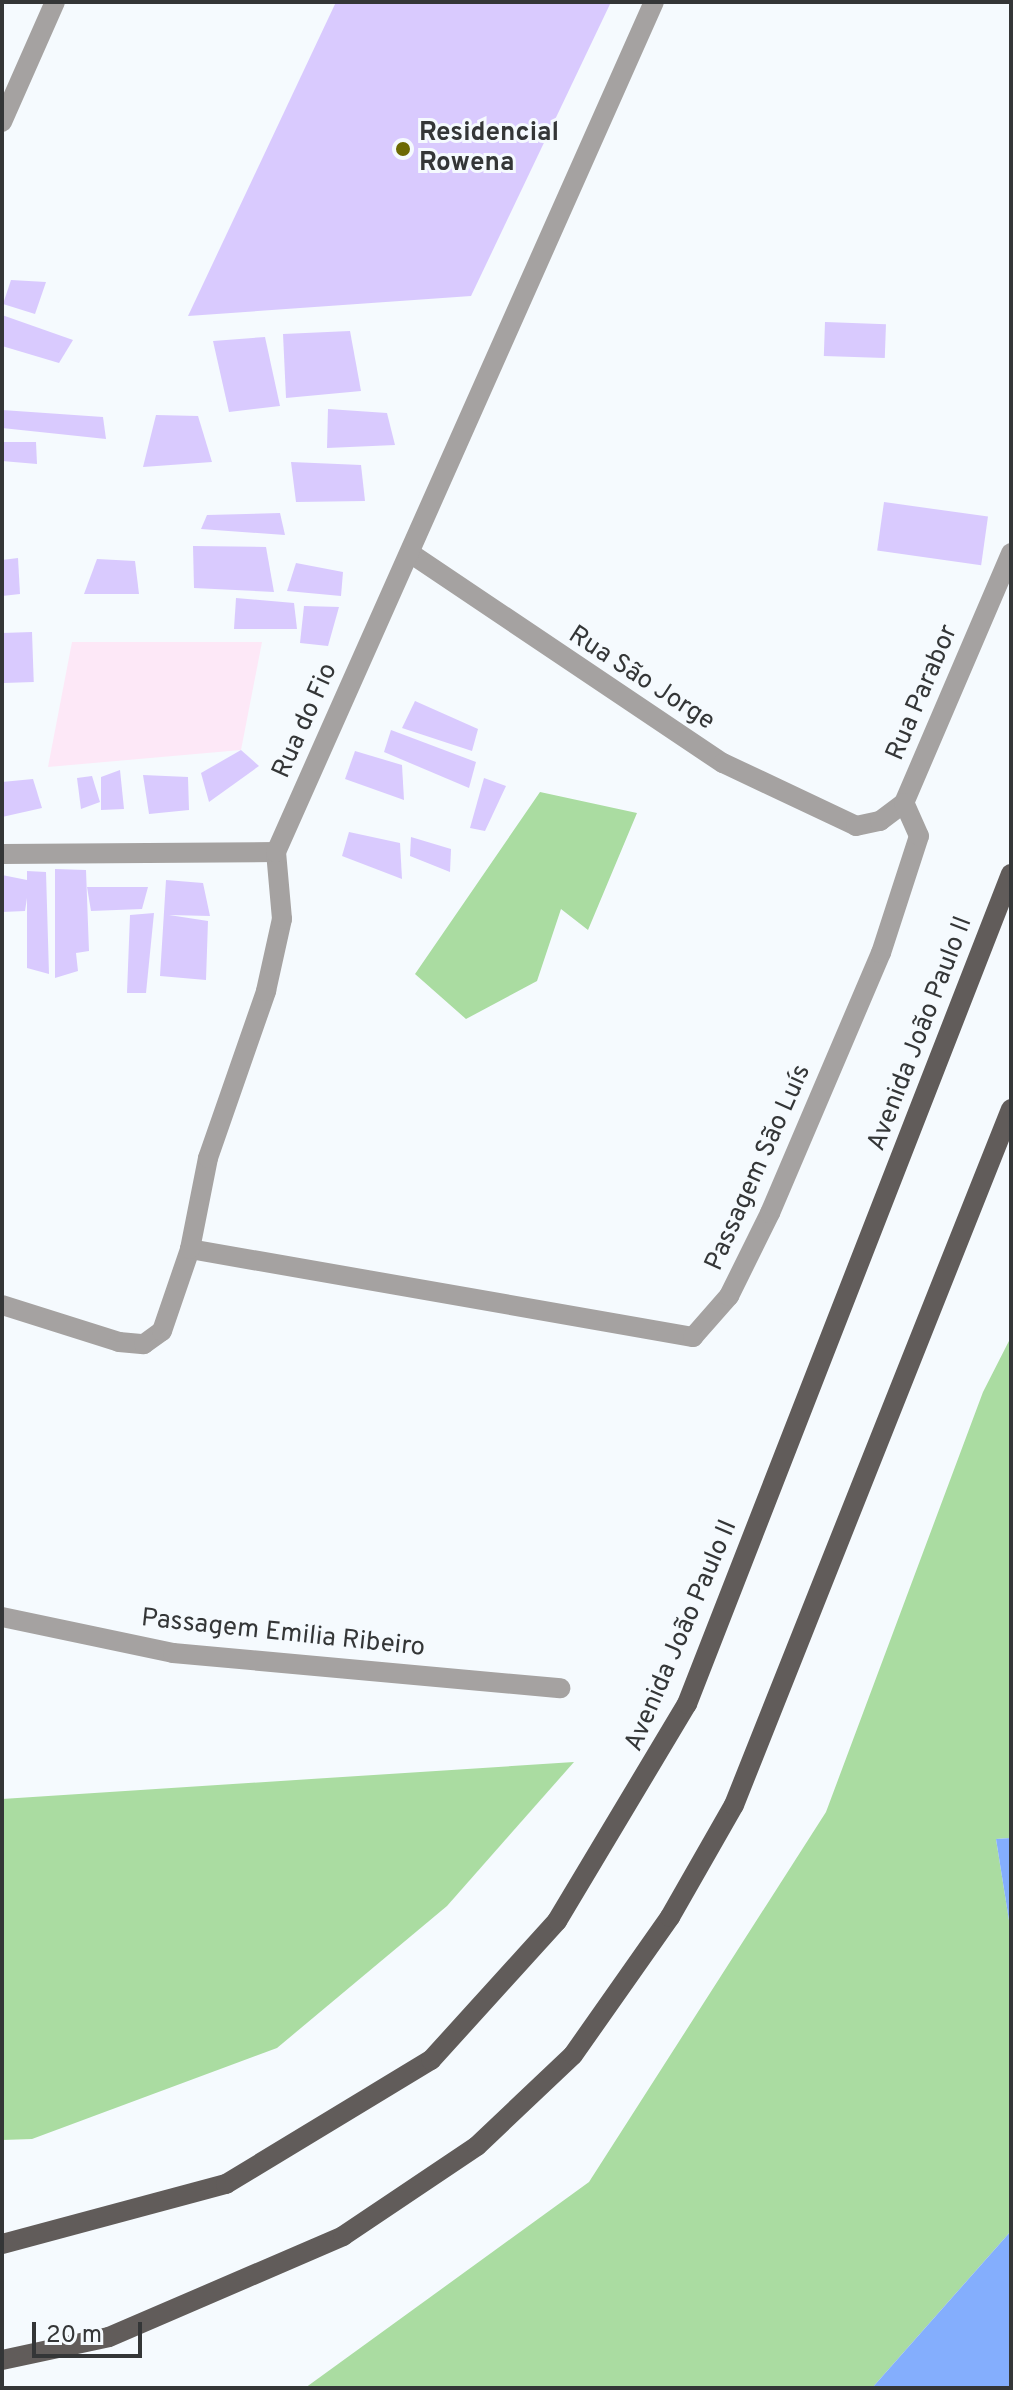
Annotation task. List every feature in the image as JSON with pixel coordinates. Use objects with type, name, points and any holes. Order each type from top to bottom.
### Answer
[{"type":"main road","name":"Avenida João Paulo II","points":[[2,2244],[226,2184],[431,2060],[557,1921],[687,1704],[1011,874]]},
{"type":"main road","points":[[2,2360],[109,2337],[343,2236],[477,2146],[573,2055],[670,1917],[734,1805],[1011,1109]]},
{"type":"street","points":[[2,122],[55,2]]},
{"type":"street","name":"Rua do Fio","points":[[2,1305],[144,1344],[162,1331],[190,1249],[208,1158],[266,991],[282,919],[276,852],[654,2]]},
{"type":"street","name":"Rua São Jorge","points":[[410,553],[723,763],[856,826]]},
{"type":"street","name":"Rua Parabor","points":[[856,826],[880,821],[904,803],[1011,553]]},
{"type":"street","name":"Passagem São Luís","points":[[190,1249],[693,1337],[729,1296],[770,1213],[881,953],[919,836],[904,803]]},
{"type":"street","points":[[2,854],[276,852]]},
{"type":"street","name":"Passagem Emilia Ribeiro","points":[[2,1617],[173,1653],[560,1688]]},
{"type":"shaded area","points":[[72,642],[262,642],[241,750],[48,767]]},
{"type":"green space","points":[[540,792],[637,813],[588,930],[561,909],[537,981],[466,1019],[415,974]]},
{"type":"green space","points":[[1011,1337],[1011,1838],[996,1839],[1011,1933],[1011,2231],[872,2388],[305,2388],[589,2182],[826,1812],[983,1392]]},
{"type":"green space","points":[[574,1762],[447,1906],[277,2048],[32,2139],[2,2140],[2,1799]]},
{"type":"water","points":[[1011,1838],[1011,1933],[996,1839]]},
{"type":"water","points":[[1011,2231],[1011,2388],[872,2388]]},
{"type":"building","name":"Residencial Rowena","points":[[336,2],[611,2],[471,296],[188,316]]},
{"type":"building","points":[[11,280],[46,282],[35,314],[3,304]]},
{"type":"building","points":[[2,315],[73,340],[59,363],[2,346]]},
{"type":"building","points":[[825,322],[886,324],[885,358],[824,356]]},
{"type":"building","points":[[350,331],[361,391],[286,398],[283,334]]},
{"type":"building","points":[[265,337],[280,406],[229,412],[213,341]]},
{"type":"building","points":[[328,409],[387,413],[395,445],[327,448]]},
{"type":"building","points":[[2,410],[103,417],[106,439],[2,428]]},
{"type":"building","points":[[156,415],[198,416],[212,462],[143,467]]},
{"type":"building","points":[[2,442],[36,442],[37,464],[2,461]]},
{"type":"building","points":[[291,462],[361,465],[365,501],[296,502]]},
{"type":"building","points":[[884,502],[988,517],[981,565],[877,551]]},
{"type":"building","points":[[280,513],[285,535],[201,529],[207,515]]},
{"type":"building","points":[[193,546],[266,547],[274,592],[194,588]]},
{"type":"building","points":[[18,558],[20,594],[2,596],[2,560]]},
{"type":"building","points":[[97,559],[135,561],[139,594],[84,594]]},
{"type":"building","points":[[296,563],[343,572],[341,596],[287,591]]},
{"type":"building","points":[[236,598],[294,603],[297,629],[234,629]]},
{"type":"building","points":[[304,606],[339,607],[328,646],[300,643]]},
{"type":"building","points":[[32,632],[34,682],[4,683],[2,633]]},
{"type":"building","points":[[415,701],[478,729],[472,751],[402,728]]},
{"type":"building","points":[[391,730],[476,762],[469,788],[384,752]]},
{"type":"building","points":[[241,750],[259,766],[209,802],[201,773]]},
{"type":"building","points":[[355,751],[402,765],[404,800],[345,779]]},
{"type":"building","points":[[120,770],[124,809],[101,810],[101,777]]},
{"type":"building","points":[[143,775],[188,777],[189,810],[149,814]]},
{"type":"building","points":[[92,776],[100,802],[81,809],[77,778]]},
{"type":"building","points":[[484,778],[506,786],[485,831],[470,828]]},
{"type":"building","points":[[33,779],[42,808],[2,817],[2,782]]},
{"type":"building","points":[[349,832],[400,843],[402,879],[342,856]]},
{"type":"building","points":[[411,837],[451,849],[450,872],[410,856]]},
{"type":"building","points":[[55,869],[86,870],[89,951],[76,953],[78,971],[55,978]]},
{"type":"building","points":[[27,871],[46,872],[49,974],[27,968],[27,898],[25,911],[2,912],[2,875],[27,880]]},
{"type":"building","points":[[166,880],[203,883],[210,916],[169,915],[208,921],[206,980],[160,976]]},
{"type":"building","points":[[87,887],[148,887],[142,909],[91,911]]},
{"type":"building","points":[[154,913],[146,993],[127,993],[130,915]]},
{"type":"place","name":"Residencial Rowena","points":[[403,149]]}]
